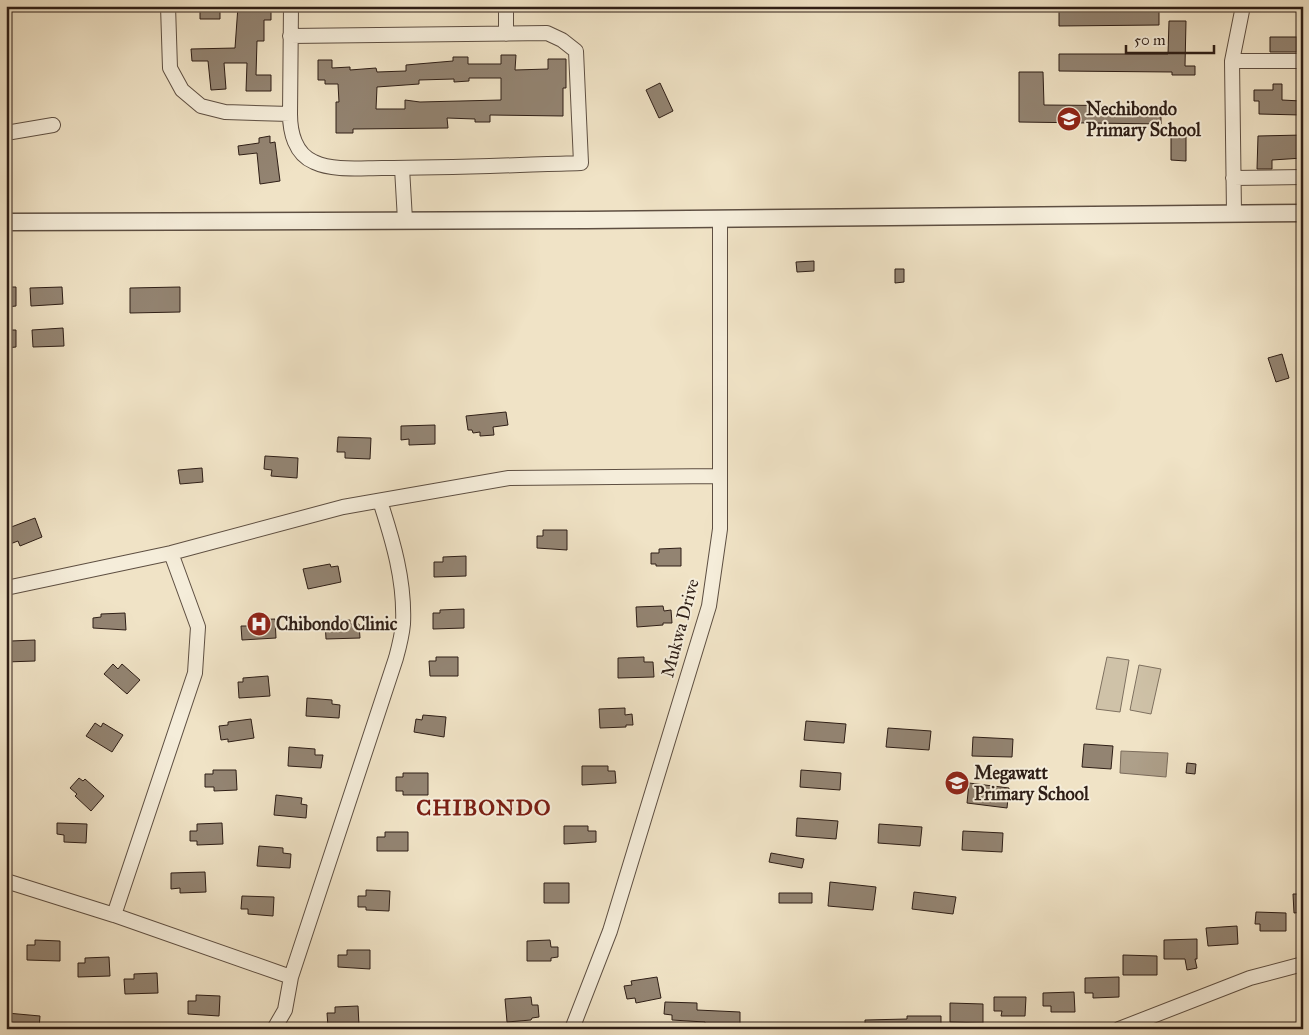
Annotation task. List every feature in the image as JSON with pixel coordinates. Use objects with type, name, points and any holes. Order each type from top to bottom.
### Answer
[{"type":"street","points":[[168,6],[170,68],[182,90],[201,106],[225,112],[290,114]]},
{"type":"street","points":[[290,36],[547,33],[562,40],[576,51],[581,163],[402,168],[326,167],[311,162],[298,150],[290,131],[290,36],[291,6]]},
{"type":"street","points":[[506,6],[506,34]]},
{"type":"street","points":[[1234,213],[1232,61],[1243,6]]},
{"type":"street","points":[[1232,61],[1303,62]]},
{"type":"street","points":[[6,133],[53,125]]},
{"type":"street","points":[[402,168],[405,220]]},
{"type":"street","points":[[1233,178],[1303,177]]},
{"type":"street","points":[[6,222],[720,219],[1303,213]]},
{"type":"street","name":"Mukwa Drive","points":[[572,1029],[610,931],[709,606],[720,529],[720,219]]},
{"type":"street","points":[[6,588],[171,553],[343,507],[509,478],[719,476]]},
{"type":"street","points":[[274,1029],[285,1010],[291,977],[400,642],[403,625],[397,559],[380,501]]},
{"type":"street","points":[[114,915],[195,673],[198,627],[171,553]]},
{"type":"street","points":[[6,881],[114,915],[291,977]]},
{"type":"street","points":[[1119,1029],[1250,978],[1303,964]]},
{"type":"shaded area","points":[[1107,657],[1129,660],[1120,712],[1096,709]]},
{"type":"shaded area","points":[[1139,665],[1161,669],[1151,714],[1130,710]]},
{"type":"shaded area","points":[[1121,751],[1168,753],[1166,777],[1120,773]]},
{"type":"building","points":[[200,6],[220,6],[220,19],[200,19]]},
{"type":"building","points":[[238,6],[271,6],[271,20],[264,20],[264,41],[257,41],[256,75],[271,75],[271,91],[246,91],[247,63],[224,63],[226,89],[211,90],[208,61],[192,61],[191,49],[235,48]]},
{"type":"building","points":[[1059,8],[1159,8],[1159,25],[1059,26]]},
{"type":"building","points":[[1169,21],[1186,21],[1185,66],[1195,66],[1195,75],[1172,75],[1172,72],[1059,71],[1059,54],[1168,54]]},
{"type":"building","points":[[1270,37],[1297,37],[1297,52],[1270,52]]},
{"type":"building","points":[[501,55],[516,55],[515,70],[548,69],[548,59],[566,59],[566,88],[563,88],[563,116],[490,115],[490,122],[475,122],[475,119],[447,118],[448,128],[353,129],[353,133],[336,133],[336,102],[339,102],[338,84],[325,84],[325,80],[318,80],[318,60],[332,60],[332,68],[350,67],[350,70],[376,68],[377,72],[406,71],[406,65],[453,61],[453,57],[468,57],[468,64],[501,64]],"holes":[[[469,78],[501,78],[501,100],[420,102],[405,100],[405,109],[376,109],[377,87],[419,84],[419,80],[454,79],[454,82],[469,81]]]},
{"type":"building","points":[[1019,72],[1043,72],[1044,105],[1161,106],[1161,124],[1019,122]]},
{"type":"building","points":[[660,83],[673,111],[659,118],[646,90]]},
{"type":"building","points":[[1273,84],[1282,84],[1282,100],[1301,101],[1301,115],[1259,114],[1259,101],[1254,101],[1254,90],[1273,90]]},
{"type":"building","points":[[1171,131],[1186,132],[1186,161],[1171,160]]},
{"type":"building","points":[[1303,135],[1303,158],[1272,160],[1272,169],[1257,169],[1258,136]]},
{"type":"building","points":[[270,136],[270,143],[275,142],[280,181],[260,184],[257,153],[239,155],[238,146],[259,143],[259,138]]},
{"type":"building","points":[[814,261],[814,271],[797,272],[796,262]]},
{"type":"building","points":[[895,269],[904,269],[904,282],[895,283]]},
{"type":"building","points":[[6,287],[16,287],[16,306],[6,307]]},
{"type":"building","points":[[62,287],[63,304],[31,306],[30,288]]},
{"type":"building","points":[[180,287],[180,312],[130,313],[130,288]]},
{"type":"building","points":[[63,328],[64,346],[33,347],[32,330]]},
{"type":"building","points":[[6,330],[16,330],[16,347],[6,348]]},
{"type":"building","points":[[1282,354],[1289,378],[1276,382],[1268,358]]},
{"type":"building","points":[[506,412],[508,425],[493,427],[494,435],[480,436],[480,432],[473,433],[472,430],[468,430],[466,416]]},
{"type":"building","points":[[435,425],[435,444],[409,445],[409,439],[401,440],[401,426]]},
{"type":"building","points":[[338,437],[371,438],[370,459],[345,458],[345,452],[337,452]]},
{"type":"building","points":[[265,456],[298,458],[297,478],[271,476],[272,470],[264,469]]},
{"type":"building","points":[[202,468],[203,482],[180,484],[178,470]]},
{"type":"building","points":[[35,518],[42,537],[20,546],[18,541],[10,544],[6,529]]},
{"type":"building","points":[[543,530],[567,530],[567,550],[537,548],[537,536],[543,536]]},
{"type":"building","points":[[681,548],[681,566],[656,566],[656,564],[651,564],[651,553],[659,553],[659,549]]},
{"type":"building","points":[[466,556],[466,576],[434,577],[434,562],[443,562],[443,557]]},
{"type":"building","points":[[330,564],[331,567],[338,566],[341,582],[308,589],[303,569]]},
{"type":"building","points":[[663,606],[664,611],[671,610],[672,623],[637,627],[636,607]]},
{"type":"building","points":[[464,609],[464,628],[433,629],[433,613],[440,613],[440,610]]},
{"type":"building","points":[[125,613],[126,630],[93,628],[93,618],[101,617],[101,614]]},
{"type":"building","points":[[275,619],[276,638],[242,640],[241,626],[250,626],[249,620]]},
{"type":"building","points":[[350,620],[350,624],[359,624],[360,638],[326,639],[325,621]]},
{"type":"building","points":[[35,640],[35,661],[6,662],[6,646],[11,646],[11,641]]},
{"type":"building","points":[[436,657],[458,657],[458,676],[430,676],[429,661],[436,661]]},
{"type":"building","points":[[644,657],[644,662],[653,662],[654,677],[618,678],[618,658]]},
{"type":"building","points":[[113,664],[118,669],[122,664],[140,680],[127,694],[104,674]]},
{"type":"building","points":[[268,676],[270,696],[239,698],[238,682],[243,682],[243,678]]},
{"type":"building","points":[[307,698],[332,700],[332,704],[340,705],[339,718],[306,716]]},
{"type":"building","points":[[625,708],[625,715],[632,714],[633,725],[600,728],[599,709]]},
{"type":"building","points":[[423,715],[446,717],[444,737],[414,732],[416,719],[422,720]]},
{"type":"building","points":[[251,719],[254,738],[228,742],[228,739],[221,740],[219,726],[228,725],[228,722]]},
{"type":"building","points":[[806,721],[846,724],[844,743],[804,740]]},
{"type":"building","points":[[95,723],[101,727],[103,723],[123,735],[112,752],[86,736]]},
{"type":"building","points":[[888,728],[931,731],[929,750],[886,747]]},
{"type":"building","points":[[973,737],[1013,739],[1012,757],[972,756]]},
{"type":"building","points":[[1084,744],[1113,746],[1111,769],[1082,767]]},
{"type":"building","points":[[289,747],[315,749],[315,755],[323,755],[321,768],[288,766]]},
{"type":"building","points":[[1187,763],[1196,764],[1195,774],[1186,773]]},
{"type":"building","points":[[582,766],[608,766],[608,771],[615,771],[616,783],[582,785]]},
{"type":"building","points":[[213,770],[236,770],[237,790],[214,791],[214,787],[205,787],[205,774],[213,774]]},
{"type":"building","points":[[801,770],[841,773],[840,790],[800,787]]},
{"type":"building","points":[[403,773],[428,773],[428,795],[403,795],[403,791],[396,791],[396,777],[403,777]]},
{"type":"building","points":[[79,778],[83,781],[85,779],[104,796],[91,811],[75,796],[77,794],[70,788]]},
{"type":"building","points":[[969,783],[1009,788],[1007,808],[967,803]]},
{"type":"building","points":[[276,795],[302,798],[301,804],[307,805],[306,818],[274,815]]},
{"type":"building","points":[[797,818],[838,821],[836,839],[796,836]]},
{"type":"building","points":[[57,823],[87,824],[86,843],[64,842],[64,835],[57,834]]},
{"type":"building","points":[[222,823],[223,844],[197,845],[197,841],[190,841],[190,831],[197,831],[197,824]]},
{"type":"building","points":[[879,824],[922,827],[920,846],[878,843]]},
{"type":"building","points":[[564,826],[588,826],[588,831],[596,831],[596,842],[564,844]]},
{"type":"building","points":[[963,831],[1003,833],[1002,852],[962,850]]},
{"type":"building","points":[[385,832],[408,832],[408,851],[377,851],[377,837],[385,837]]},
{"type":"building","points":[[259,846],[283,848],[283,853],[291,854],[290,868],[257,866]]},
{"type":"building","points":[[771,853],[804,859],[802,868],[769,862]]},
{"type":"building","points":[[205,872],[206,892],[180,893],[180,888],[171,889],[171,873]]},
{"type":"building","points":[[830,882],[876,887],[873,910],[828,906]]},
{"type":"building","points":[[544,883],[569,883],[569,903],[544,903]]},
{"type":"building","points":[[366,890],[390,891],[389,911],[366,910],[366,907],[358,907],[358,896],[366,896]]},
{"type":"building","points":[[914,892],[956,897],[953,914],[912,909]]},
{"type":"building","points":[[779,893],[812,893],[812,903],[779,903]]},
{"type":"building","points":[[1293,894],[1303,894],[1303,912],[1294,913]]},
{"type":"building","points":[[242,896],[274,897],[273,916],[248,914],[248,909],[241,909]]},
{"type":"building","points":[[1256,912],[1286,913],[1286,931],[1260,931],[1260,924],[1255,924]]},
{"type":"building","points":[[1237,926],[1238,944],[1208,946],[1206,928]]},
{"type":"building","points":[[1197,939],[1197,959],[1195,959],[1197,968],[1187,970],[1185,959],[1164,959],[1164,940]]},
{"type":"building","points":[[35,940],[60,941],[60,961],[27,960],[27,945],[35,945]]},
{"type":"building","points":[[550,940],[551,947],[558,947],[558,957],[551,958],[551,961],[527,961],[527,941]]},
{"type":"building","points":[[347,950],[370,950],[370,969],[338,967],[338,955],[347,955]]},
{"type":"building","points":[[1123,955],[1157,956],[1157,975],[1123,975]]},
{"type":"building","points":[[109,957],[110,976],[78,977],[78,963],[85,963],[85,958]]},
{"type":"building","points":[[157,973],[158,993],[125,994],[124,979],[134,979],[134,974]]},
{"type":"building","points":[[657,977],[661,998],[636,1003],[635,998],[627,999],[624,986],[632,985],[631,981]]},
{"type":"building","points":[[1119,977],[1119,997],[1093,998],[1093,993],[1085,993],[1085,978]]},
{"type":"building","points":[[1074,992],[1075,1012],[1051,1012],[1051,1006],[1043,1006],[1043,993]]},
{"type":"building","points":[[196,995],[220,996],[219,1016],[188,1014],[188,1001],[196,1001]]},
{"type":"building","points":[[531,997],[532,1005],[538,1005],[539,1017],[532,1018],[531,1020],[507,1022],[505,999]]},
{"type":"building","points":[[994,997],[1026,997],[1025,1016],[1001,1016],[1002,1011],[994,1011]]},
{"type":"building","points":[[665,1002],[697,1003],[697,1010],[740,1012],[740,1029],[713,1029],[713,1024],[705,1024],[705,1022],[672,1020],[672,1015],[664,1014]]},
{"type":"building","points":[[950,1003],[983,1004],[983,1023],[950,1022]]},
{"type":"building","points":[[358,1006],[359,1025],[328,1027],[327,1013],[335,1013],[335,1007]]},
{"type":"building","points":[[7,1013],[40,1016],[39,1029],[6,1027]]},
{"type":"building","points":[[907,1016],[941,1016],[941,1029],[865,1029],[865,1020],[907,1019]]},
{"type":"place","name":"Nechibondo Primary School","points":[[1069,119]]},
{"type":"place","name":"Chibondo Clinic","points":[[259,624]]},
{"type":"place","name":"Megawatt Primary School","points":[[957,783]]},
{"type":"district","name":"CHIBONDO","points":[[484,807]]}]
